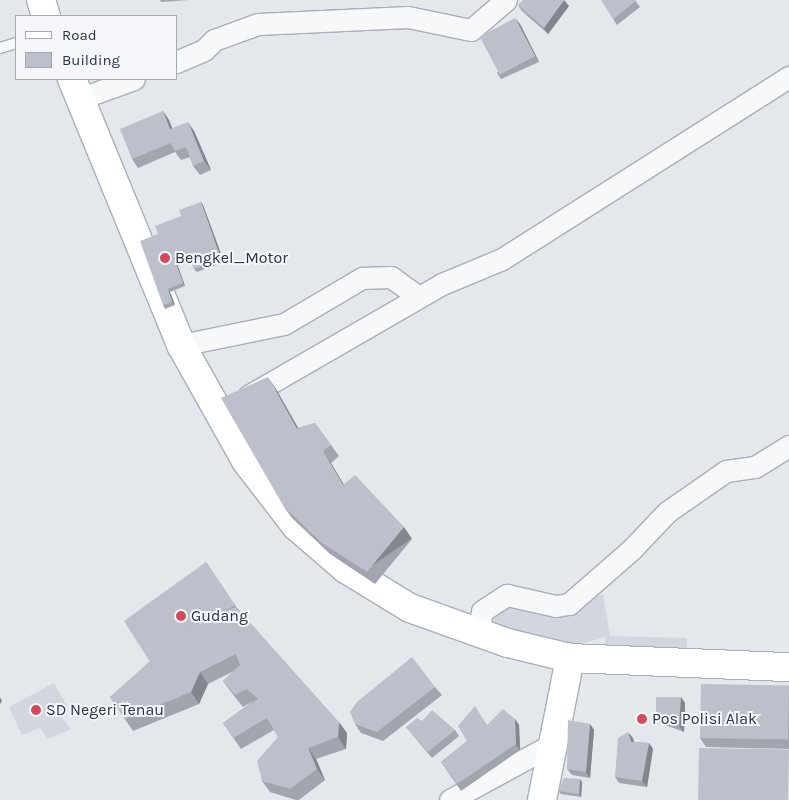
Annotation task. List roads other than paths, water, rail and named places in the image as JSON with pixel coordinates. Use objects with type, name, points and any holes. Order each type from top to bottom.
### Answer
[{"type":"main road","points":[[41,0],[46,15]]},
{"type":"main road","points":[[77,88],[181,345],[246,461],[274,499],[325,554],[410,608],[478,632],[570,658],[789,667]]},
{"type":"main road","points":[[542,800],[551,746],[570,658]]},
{"type":"street","points":[[178,61],[204,50],[214,40],[258,24],[408,17],[471,30],[506,0]]},
{"type":"street","points":[[220,414],[419,297],[502,259],[789,77]]},
{"type":"street","points":[[77,88],[128,80]]},
{"type":"street","points":[[181,345],[284,324],[362,278],[391,278],[419,297]]},
{"type":"street","points":[[478,632],[482,611],[508,595],[556,606],[569,604],[632,549],[667,512],[726,470],[755,466],[789,446]]},
{"type":"street","points":[[450,800],[551,746]]},
{"type":"lane","points":[[0,48],[15,42]]},
{"type":"place","name":"Bengkel_Motor","points":[[165,258]]},
{"type":"place","name":"Gudang","points":[[181,616]]},
{"type":"place","name":"SD Negeri Tenau","points":[[36,710]]},
{"type":"place","name":"Pos Polisi Alak","points":[[642,719]]}]
